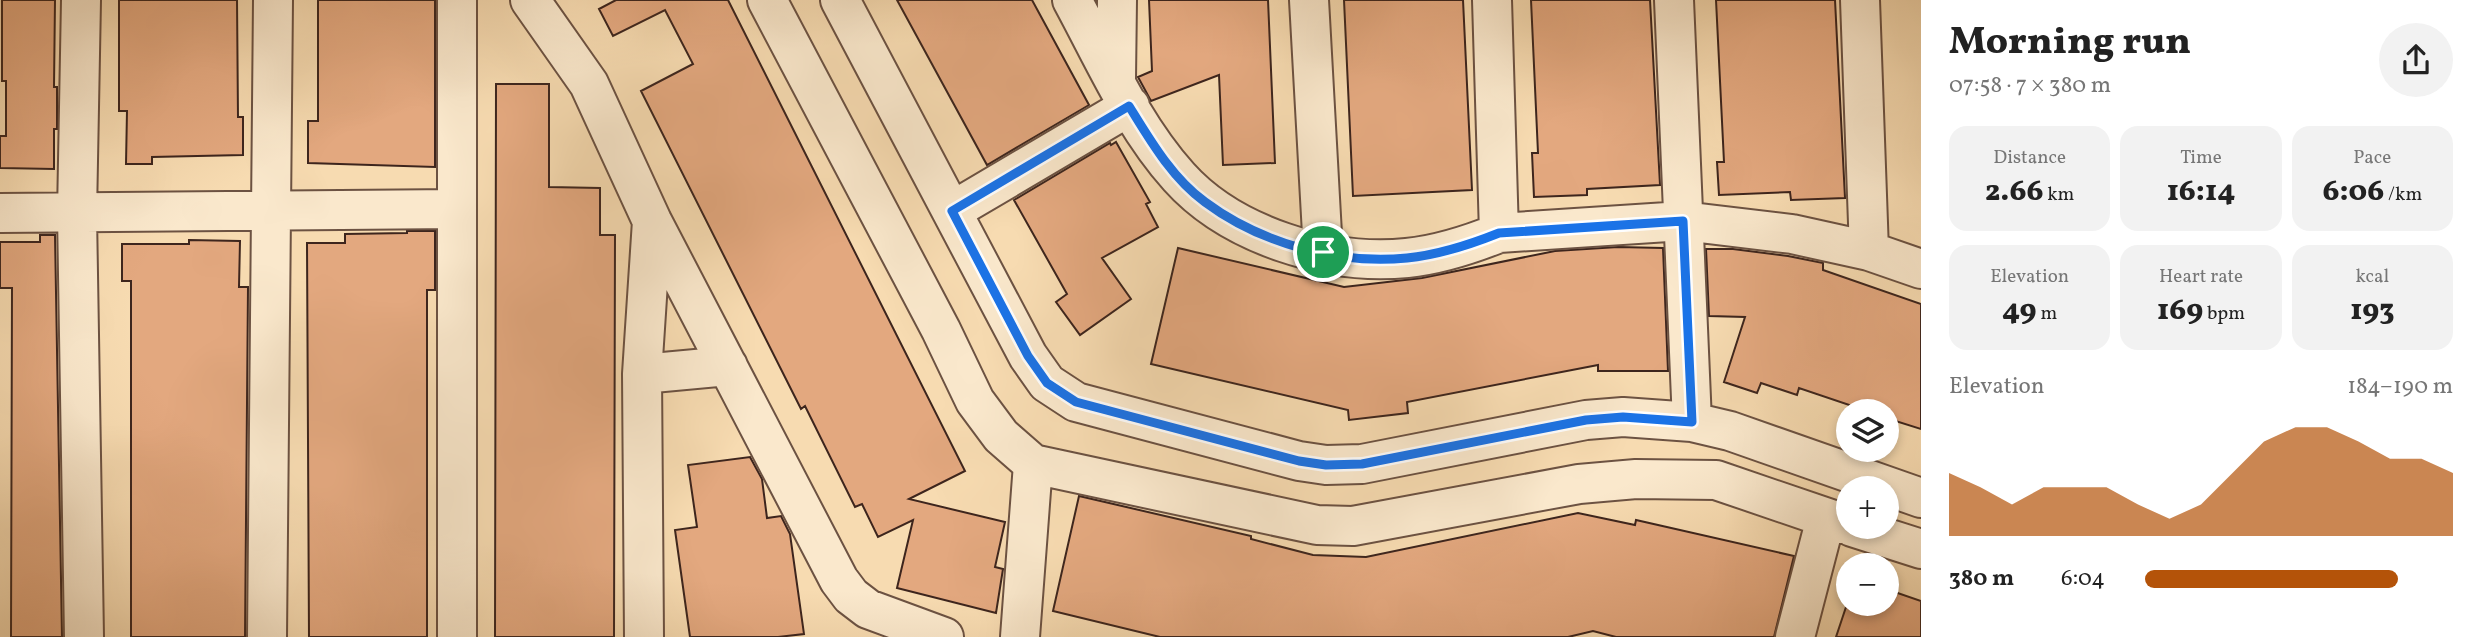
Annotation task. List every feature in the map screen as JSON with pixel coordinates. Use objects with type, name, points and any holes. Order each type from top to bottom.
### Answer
[{"type":"street","points":[[80,0],[76,214],[84,637]]},
{"type":"street","points":[[267,637],[272,0]]},
{"type":"street","points":[[457,0],[457,637]]},
{"type":"street","points":[[530,0],[589,84],[652,221],[839,580],[851,597],[868,609],[944,637]]},
{"type":"street","points":[[767,0],[975,401],[1001,436],[1033,464],[1317,525],[1353,526],[1579,484],[1636,479],[1716,480],[1836,521]]},
{"type":"street","points":[[840,0],[1028,356],[1047,383],[1076,402],[1299,461],[1326,465],[1362,464],[1586,420],[1623,417],[1692,422],[1730,431],[1921,498]]},
{"type":"street","points":[[1072,0],[1154,146],[1179,177],[1204,201],[1258,232],[1291,245],[1353,257],[1405,258],[1473,243],[1499,233],[1683,221],[1791,234],[1869,251],[1921,269]]},
{"type":"street","points":[[1117,0],[1123,94]]},
{"type":"street","points":[[1309,0],[1323,252]]},
{"type":"street","points":[[1492,0],[1499,233]]},
{"type":"street","points":[[1674,0],[1692,422]]},
{"type":"street","points":[[1860,0],[1869,251]]},
{"type":"street","points":[[952,211],[1123,94]]},
{"type":"street","points":[[0,213],[456,209]]},
{"type":"street","points":[[644,637],[642,374],[652,221]]},
{"type":"street","points":[[642,374],[728,366]]},
{"type":"street","points":[[1020,637],[1033,464]]},
{"type":"street","points":[[1795,637],[1836,538]]},
{"type":"street","points":[[1889,539],[1921,550]]},
{"type":"building","points":[[2,0],[55,0],[54,87],[57,87],[57,129],[54,129],[54,169],[0,168],[0,136],[6,136],[6,81],[2,81]]},
{"type":"building","points":[[119,0],[237,0],[238,117],[243,117],[243,155],[152,157],[152,164],[126,164],[127,111],[119,111]]},
{"type":"building","points":[[318,0],[435,0],[435,167],[308,163],[308,121],[318,121]]},
{"type":"building","points":[[616,0],[728,0],[965,471],[909,499],[1005,522],[995,567],[1003,569],[996,613],[897,588],[913,520],[878,537],[862,504],[855,507],[805,406],[801,409],[641,91],[693,64],[665,10],[613,36],[599,9]]},
{"type":"building","points":[[897,0],[1032,0],[1089,105],[987,165]]},
{"type":"building","points":[[1149,0],[1268,0],[1275,163],[1223,165],[1219,75],[1151,101],[1138,77],[1152,71]]},
{"type":"building","points":[[1344,0],[1463,0],[1472,190],[1353,196]]},
{"type":"building","points":[[1531,0],[1650,0],[1660,185],[1587,189],[1587,195],[1534,197],[1532,153],[1538,153]]},
{"type":"building","points":[[1716,0],[1835,0],[1845,198],[1791,200],[1790,192],[1719,195],[1717,162],[1724,162]]},
{"type":"building","points":[[496,84],[549,84],[549,187],[600,188],[600,235],[615,235],[614,637],[495,637]]},
{"type":"building","points":[[1116,142],[1150,202],[1146,204],[1158,227],[1102,258],[1131,299],[1080,335],[1056,302],[1067,294],[1014,200]]},
{"type":"building","points":[[435,231],[435,290],[427,290],[427,637],[309,637],[307,243],[345,243],[345,234]]},
{"type":"building","points":[[40,235],[55,235],[62,637],[11,637],[12,288],[0,288],[0,242],[40,242]]},
{"type":"building","points":[[189,240],[240,241],[239,287],[248,287],[245,637],[131,637],[131,281],[122,281],[122,244],[189,244]]},
{"type":"building","points":[[1618,247],[1663,248],[1668,371],[1598,371],[1598,365],[1407,402],[1408,413],[1349,420],[1348,410],[1151,364],[1178,248],[1344,287],[1422,278],[1555,251]]},
{"type":"building","points":[[1706,249],[1733,249],[1823,263],[1823,270],[1921,304],[1921,429],[1899,422],[1899,399],[1836,401],[1799,388],[1797,395],[1761,383],[1757,393],[1724,382],[1745,317],[1709,316]]},
{"type":"building","points":[[750,457],[762,479],[767,518],[781,516],[790,534],[804,634],[778,637],[690,637],[675,530],[697,527],[688,465]]},
{"type":"building","points":[[1079,496],[1251,536],[1251,539],[1313,555],[1366,557],[1578,513],[1635,525],[1636,520],[1794,556],[1774,637],[1616,637],[1593,631],[1568,637],[1160,637],[1053,611]]},
{"type":"building","points":[[1899,593],[1921,601],[1921,637],[1836,637],[1843,616],[1899,616]]},
{"type":"route","points":[[1129,106],[1154,146],[1179,177],[1204,201],[1258,232],[1291,245],[1323,252],[1353,257],[1405,258],[1473,243],[1499,233],[1683,221],[1692,422],[1623,417],[1586,420],[1362,464],[1326,465],[1299,461],[1076,402],[1047,383],[1028,356],[952,211],[1129,106]]}]
